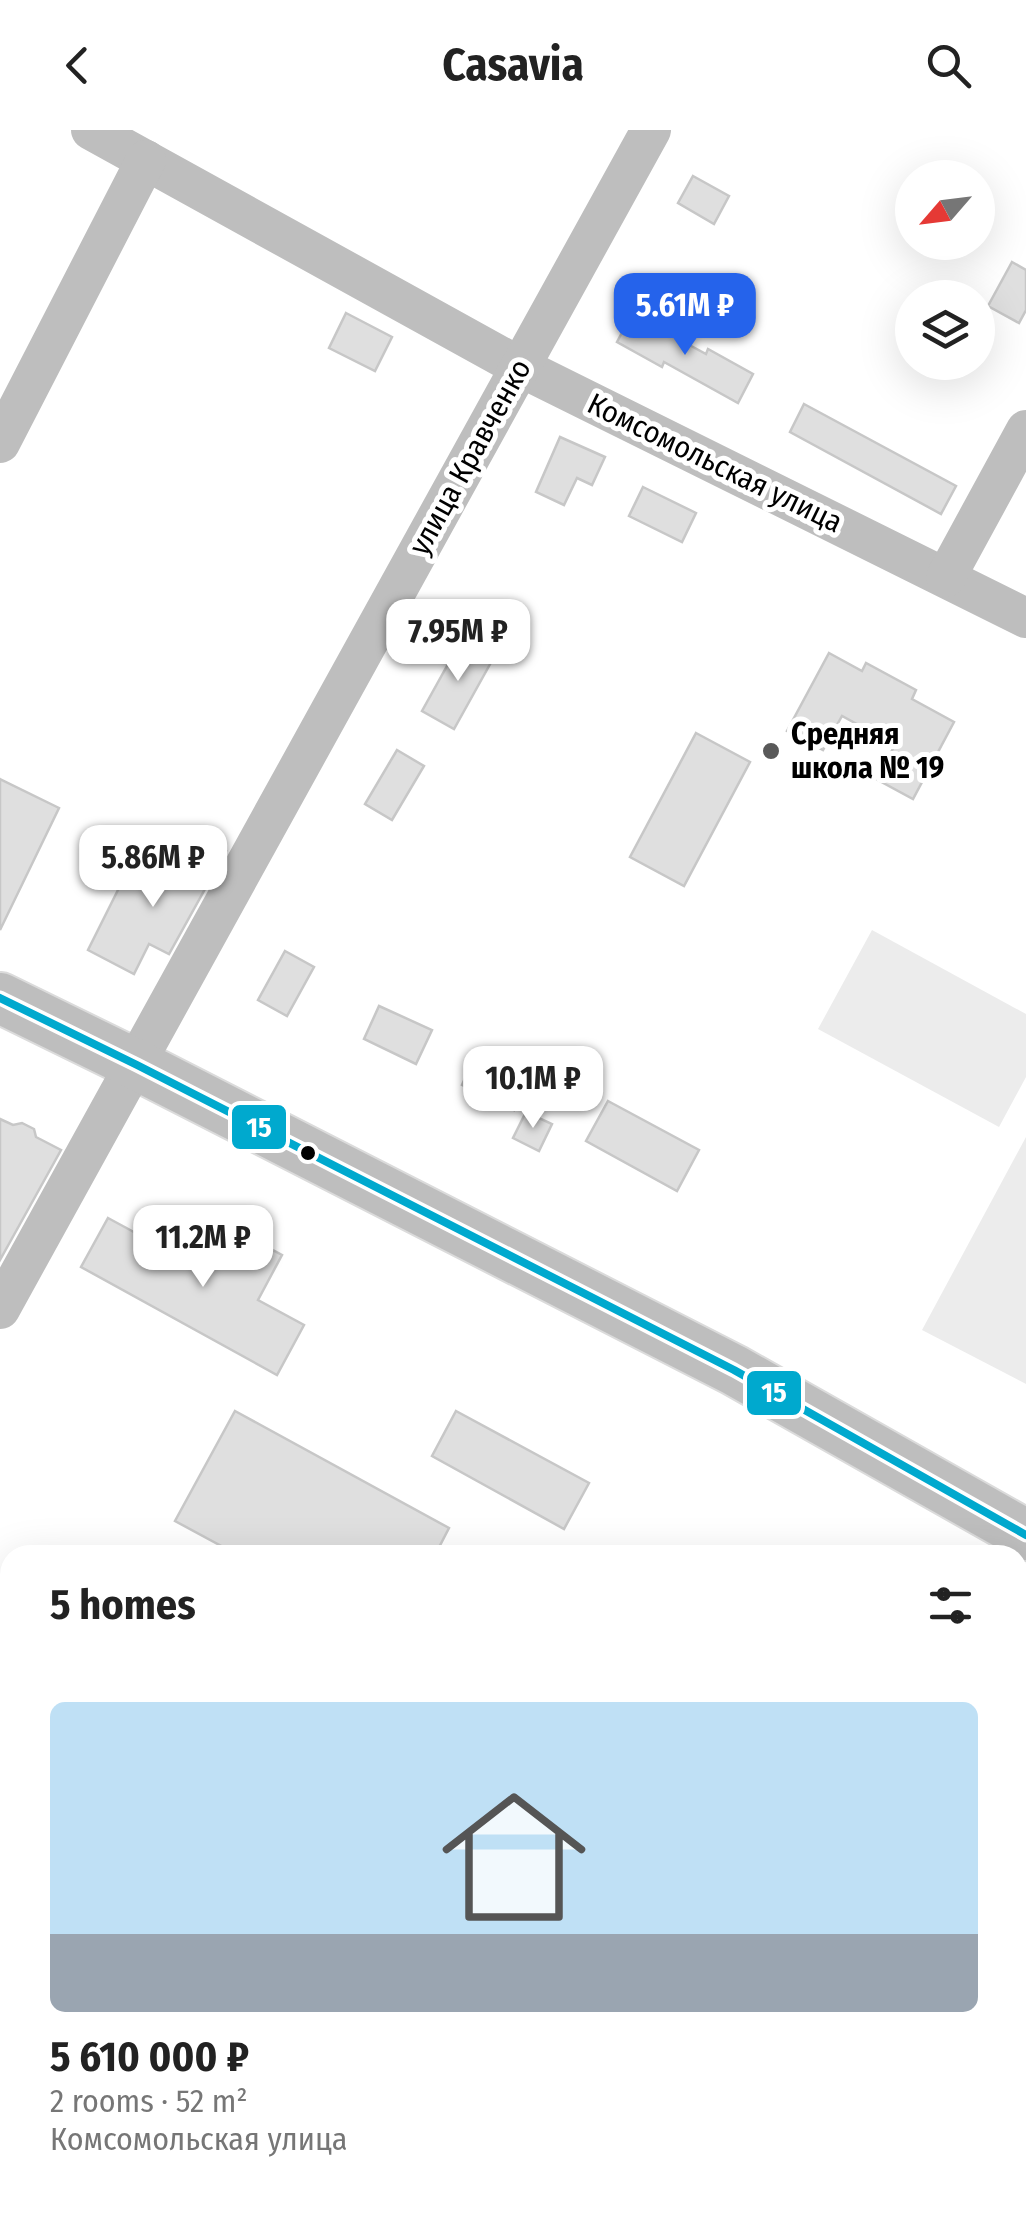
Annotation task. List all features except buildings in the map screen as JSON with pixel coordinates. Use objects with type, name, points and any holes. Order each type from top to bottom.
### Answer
[{"type":"main road","points":[[0,998],[734,1370],[1026,1535]]},
{"type":"street","name":"Комсомольская улица","points":[[91,130],[520,368],[1026,618]]},
{"type":"street","name":"улица Кравченко","points":[[0,1309],[11,1263],[137,1065],[651,130]]},
{"type":"street","points":[[0,443],[146,160]]},
{"type":"street","points":[[946,577],[1026,430]]},
{"type":"shaded area","points":[[872,930],[1026,1014],[1026,1077],[999,1127],[818,1029]]},
{"type":"shaded area","points":[[1026,1137],[1026,1384],[922,1330]]},
{"type":"transit line","name":"15","points":[[0,998],[734,1370],[1026,1535]]},
{"type":"place","name":"Средняя школа № 19","points":[[771,751]]}]
